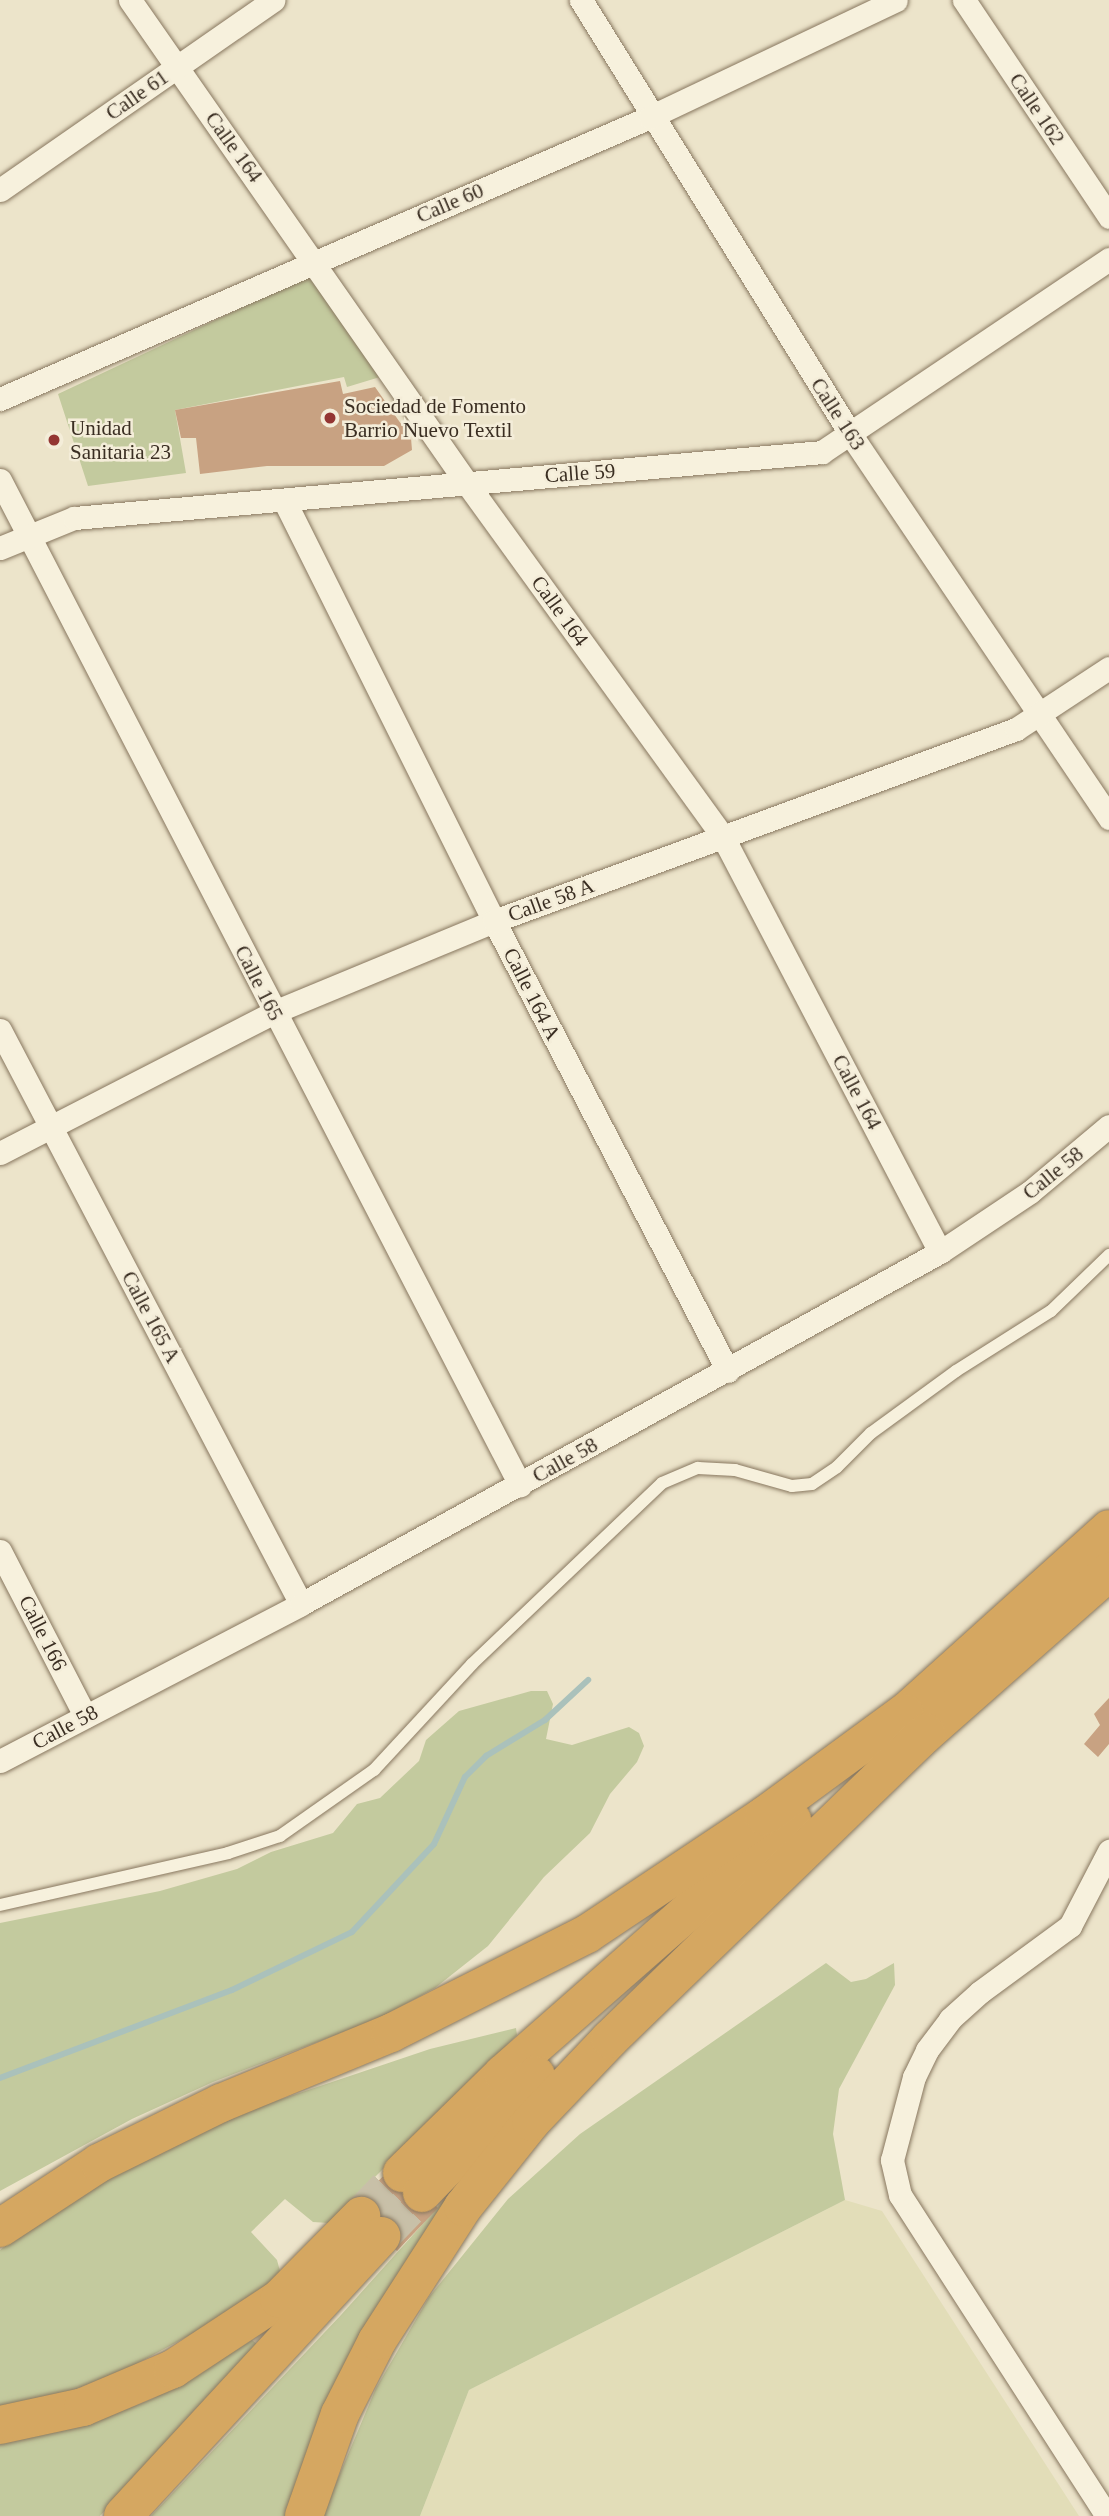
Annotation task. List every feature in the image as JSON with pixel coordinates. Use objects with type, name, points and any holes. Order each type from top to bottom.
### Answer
[{"type":"highway","points":[[304,2516],[340,2414],[377,2341],[463,2207],[531,2122],[1109,1521]]},
{"type":"highway","points":[[1048,1583],[1109,1529]]},
{"type":"highway","points":[[1048,1627],[1109,1572]]},
{"type":"highway","points":[[0,2228],[99,2163],[221,2103],[412,2023],[587,1934],[915,1723],[1048,1627],[1109,1579]]},
{"type":"highway","points":[[412,2183],[461,2112],[751,1859],[915,1723]]},
{"type":"highway","points":[[0,2425],[83,2407],[173,2370],[279,2299],[371,2226],[123,2516]]},
{"type":"street","name":"Calle 164","points":[[130,0],[316,261],[466,481],[723,837],[940,1252]]},
{"type":"street","name":"Calle 61","points":[[0,190],[273,0]]},
{"type":"street","name":"Calle 163","points":[[581,0],[650,117],[851,435],[1038,717],[1109,818]]},
{"type":"street","name":"Calle 60","points":[[0,399],[650,117],[896,0]]},
{"type":"street","name":"Calle 162","points":[[964,0],[1109,218]]},
{"type":"street","name":"Calle 59","points":[[0,548],[27,534],[74,518],[285,502],[466,481],[800,457],[822,452],[1109,259]]},
{"type":"street","name":"Calle 165","points":[[0,480],[520,1485]]},
{"type":"street","name":"Calle 164 A","points":[[285,502],[494,921],[728,1371]]},
{"type":"street","name":"Calle 58 A","points":[[0,1153],[274,1012],[494,921],[1016,729],[1109,668]]},
{"type":"street","name":"Calle 165 A","points":[[0,1030],[302,1604]]},
{"type":"street","name":"Calle 58","points":[[0,1761],[302,1604],[940,1252],[1030,1192],[1109,1126]]},
{"type":"street","name":"Calle 166","points":[[0,1551],[85,1716]]},
{"type":"street","points":[[1107,2516],[900,2195],[892,2160],[910,2090],[927,2050],[950,2018],[980,1992],[1070,1926],[1109,1852]]},
{"type":"lane","points":[[0,1905],[228,1853],[280,1836],[374,1770],[472,1664],[662,1483],[698,1468],[735,1470],[792,1486],[812,1484],[838,1466],[871,1433],[956,1371],[1051,1311],[1109,1255]]},
{"type":"shaded area","points":[[845,2200],[882,2211],[1079,2516],[420,2516],[469,2390]]},
{"type":"green space","points":[[309,276],[380,377],[347,387],[344,377],[175,410],[186,473],[88,486],[58,394]]},
{"type":"green space","points":[[531,1691],[547,1691],[553,1704],[546,1739],[572,1745],[629,1727],[639,1733],[644,1746],[637,1762],[610,1794],[590,1833],[544,1877],[488,1946],[435,1988],[380,2018],[213,2082],[132,2119],[0,2191],[0,1923],[160,1891],[237,1869],[271,1852],[333,1833],[357,1804],[380,1798],[419,1761],[426,1740],[459,1711]]},
{"type":"green space","points":[[826,1963],[851,1982],[866,1979],[894,1963],[895,1985],[839,2089],[833,2134],[845,2200],[469,2390],[420,2516],[322,2516],[376,2388],[429,2297],[508,2199],[580,2134]]},
{"type":"green space","points":[[516,2028],[517,2035],[329,2223],[313,2222],[285,2199],[251,2232],[277,2260],[280,2271],[275,2281],[203,2328],[127,2369],[64,2394],[0,2408],[0,2250],[43,2216],[132,2163],[252,2109],[430,2049]]},
{"type":"green space","points":[[516,2120],[289,2516],[151,2516],[341,2315]]},
{"type":"green space","points":[[252,2340],[258,2345],[100,2516],[0,2516],[0,2440],[86,2425],[152,2399]]},
{"type":"building","name":"Sociedad de Fomento Barrio Nuevo Textil","points":[[340,381],[343,394],[375,387],[411,438],[412,450],[384,466],[267,466],[200,474],[196,438],[181,438],[175,410]]},
{"type":"building","points":[[1109,1698],[1109,1744],[1098,1757],[1084,1744],[1100,1725],[1094,1714]]},
{"type":"building","points":[[393,2166],[438,2208],[397,2251],[352,2208]]},
{"type":"waterway","points":[[0,2078],[232,1990],[352,1932],[434,1844],[465,1777],[486,1756],[545,1720],[588,1680]]},
{"type":"tunnel","points":[[361,2216],[402,2173]]},
{"type":"tunnel","points":[[381,2236],[422,2193]]},
{"type":"place","name":"Sociedad de Fomento Barrio Nuevo Textil","points":[[330,418]]},
{"type":"place","name":"Unidad Sanitaria 23","points":[[54,440]]}]
